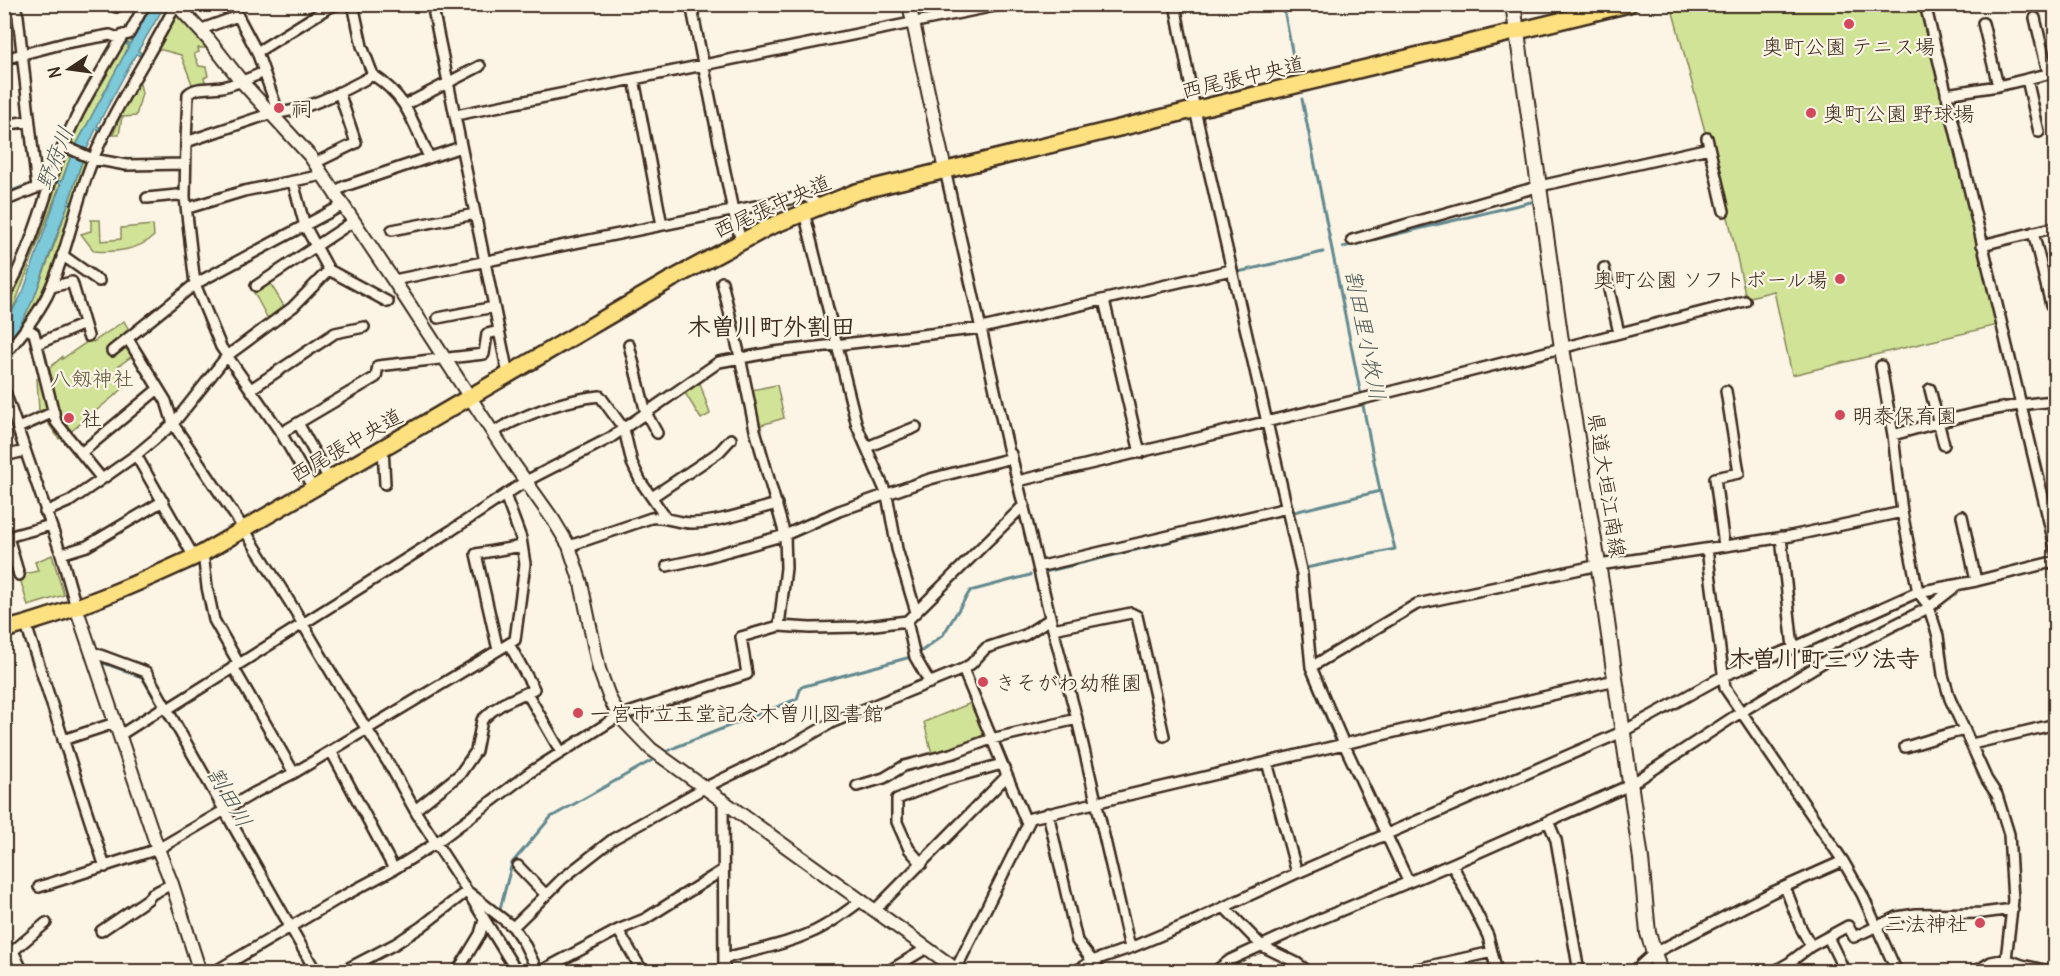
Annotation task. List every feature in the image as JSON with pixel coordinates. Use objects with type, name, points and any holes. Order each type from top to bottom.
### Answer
[{"type":"main road","name":"県道大垣江南線","points":[[1513,4],[1562,348],[1599,565],[1641,859],[1648,933],[1660,972]]},
{"type":"main road","name":"西尾張中央道","points":[[4,630],[26,625],[151,578],[199,555],[741,241],[820,205],[856,192],[1629,4]]},
{"type":"street","points":[[14,4],[18,16],[37,188]]},
{"type":"street","points":[[4,297],[13,282],[64,146],[87,97],[123,35],[129,34],[145,4]]},
{"type":"street","points":[[4,355],[26,328],[51,287],[93,158],[176,4],[315,163],[554,521],[569,546],[581,583],[599,669],[619,716],[651,749],[958,970],[1030,818],[1615,680]]},
{"type":"street","points":[[234,4],[264,72],[274,103],[272,113]]},
{"type":"street","points":[[257,52],[337,4]]},
{"type":"street","points":[[352,4],[362,46],[373,75],[396,92],[405,105],[429,158]]},
{"type":"street","points":[[432,4],[508,374]]},
{"type":"street","points":[[691,4],[741,241]]},
{"type":"street","points":[[909,4],[1009,452],[1077,719],[1130,948]]},
{"type":"street","points":[[456,115],[1005,4]]},
{"type":"street","points":[[1174,4],[1195,110],[1302,574],[1311,667],[1408,881]]},
{"type":"street","points":[[1925,4],[2055,551]]},
{"type":"street","points":[[199,30],[238,16]]},
{"type":"street","points":[[1946,94],[1998,86],[2052,73],[2035,18]]},
{"type":"street","points":[[1983,23],[1998,86]]},
{"type":"street","points":[[4,59],[65,43],[110,35],[121,39]]},
{"type":"street","points":[[405,105],[480,66]]},
{"type":"street","points":[[264,72],[242,82],[220,88],[197,89],[188,94],[185,197],[195,284],[220,347],[281,433],[313,488]]},
{"type":"street","points":[[186,142],[272,113],[285,113],[339,92],[373,75]]},
{"type":"street","points":[[634,79],[662,225]]},
{"type":"street","points":[[2026,79],[2039,132]]},
{"type":"street","points":[[315,163],[356,143],[339,92]]},
{"type":"street","points":[[4,125],[29,121]]},
{"type":"street","points":[[1352,240],[1540,186],[1708,143],[1724,211]]},
{"type":"street","points":[[64,146],[93,158],[126,165],[185,164]]},
{"type":"street","points":[[334,192],[345,186],[461,147]]},
{"type":"street","points":[[188,208],[244,191],[323,175]]},
{"type":"street","points":[[293,182],[305,226],[329,270],[388,302]]},
{"type":"street","points":[[4,201],[49,184]]},
{"type":"street","points":[[147,198],[177,195],[185,197]]},
{"type":"street","points":[[394,280],[805,196],[820,205]]},
{"type":"street","points":[[112,351],[195,284],[343,205]]},
{"type":"street","points":[[804,212],[857,426],[887,495],[897,549],[916,612]]},
{"type":"street","points":[[392,230],[475,214]]},
{"type":"street","points":[[256,286],[354,221]]},
{"type":"street","points":[[1982,245],[2055,227]]},
{"type":"street","points":[[2033,232],[2051,305]]},
{"type":"street","points":[[62,255],[99,281]]},
{"type":"street","points":[[1604,268],[1619,333]]},
{"type":"street","points":[[45,512],[70,501],[102,479],[173,424],[227,356],[293,307],[329,270]]},
{"type":"street","points":[[63,740],[118,729],[162,709],[236,665],[526,481],[547,469],[575,458],[624,429],[719,362],[836,344],[982,328],[1231,270]]},
{"type":"street","points":[[51,287],[72,282],[88,336]]},
{"type":"street","points":[[722,282],[755,430],[785,535],[786,568],[779,626]]},
{"type":"street","points":[[1104,300],[1140,453]]},
{"type":"street","points":[[1018,481],[1362,399],[1745,301]]},
{"type":"street","points":[[438,318],[494,307]]},
{"type":"street","points":[[37,344],[84,324]]},
{"type":"street","points":[[251,389],[335,333],[364,327]]},
{"type":"street","points":[[26,328],[34,333],[56,422],[102,479]]},
{"type":"street","points":[[281,433],[376,376],[378,366],[484,354],[487,333],[499,331]]},
{"type":"street","points":[[128,339],[166,401],[173,424],[244,529],[335,679],[368,728],[415,810],[517,972]]},
{"type":"street","points":[[629,345],[646,413],[657,432]]},
{"type":"street","points":[[1881,366],[1893,435],[1902,512],[1918,592],[1928,608],[1938,636],[1946,683],[1965,731],[1996,795],[2009,834],[2013,909],[2006,959]]},
{"type":"street","points":[[4,389],[200,972]]},
{"type":"street","points":[[81,453],[158,389]]},
{"type":"street","points":[[1930,389],[1944,445]]},
{"type":"street","points":[[1724,546],[1715,478],[1739,473],[1726,391]]},
{"type":"street","points":[[493,432],[509,423],[559,404],[600,396],[624,429],[632,463],[641,482],[666,518]]},
{"type":"street","points":[[1893,435],[2021,404],[2055,401]]},
{"type":"street","points":[[18,428],[54,412]]},
{"type":"street","points":[[298,423],[329,479]]},
{"type":"street","points":[[867,447],[916,427]]},
{"type":"street","points":[[652,496],[718,452],[731,439]]},
{"type":"street","points":[[382,448],[385,484]]},
{"type":"street","points":[[4,456],[26,452]]},
{"type":"street","points":[[135,455],[199,555],[214,621],[294,773]]},
{"type":"street","points":[[668,566],[785,535],[839,511],[930,479],[1012,458]]},
{"type":"street","points":[[39,887],[158,849],[294,773],[515,640],[525,564],[522,546],[506,495]]},
{"type":"street","points":[[61,554],[87,546],[163,501]]},
{"type":"street","points":[[569,546],[651,518],[666,518],[689,523],[707,522],[777,504]]},
{"type":"street","points":[[214,972],[436,843],[529,773],[619,716],[747,674],[741,637],[779,626],[859,627],[907,621],[1024,505]]},
{"type":"street","points":[[1038,567],[1287,508]]},
{"type":"street","points":[[1311,667],[1417,604],[1599,565],[1781,537],[1902,512]]},
{"type":"street","points":[[1962,516],[1976,581]]},
{"type":"street","points":[[19,575],[6,537],[51,525]]},
{"type":"street","points":[[1781,537],[1793,648]]},
{"type":"street","points":[[498,650],[476,554],[522,546]]},
{"type":"street","points":[[1707,549],[1725,688],[1843,861],[1862,894],[1897,972]]},
{"type":"street","points":[[1075,972],[1092,961],[1130,948],[1622,732],[1725,675],[1793,648],[1918,592],[1976,581],[2055,561]]},
{"type":"street","points":[[1214,972],[1230,960],[1630,785],[1741,711],[1837,654],[1928,608],[1957,585]]},
{"type":"street","points":[[1053,630],[1131,613],[1137,616],[1164,736]]},
{"type":"street","points":[[513,927],[562,879],[613,839],[706,787],[789,747],[833,722],[963,669],[986,648],[1025,635],[1050,619]]},
{"type":"street","points":[[907,621],[914,655],[930,683]]},
{"type":"street","points":[[26,625],[105,867]]},
{"type":"street","points":[[415,810],[460,774],[476,751],[482,720],[504,703],[534,689],[509,644]]},
{"type":"street","points":[[92,652],[146,672],[162,709],[288,928],[316,972]]},
{"type":"street","points":[[963,669],[1027,824]]},
{"type":"street","points":[[527,693],[561,752]]},
{"type":"street","points":[[857,786],[884,778],[904,766],[954,753],[992,739],[1077,719]]},
{"type":"street","points":[[1972,744],[2055,724]]},
{"type":"street","points":[[1905,747],[1939,738],[1957,730],[1965,731]]},
{"type":"street","points":[[331,751],[394,869]]},
{"type":"street","points":[[1267,762],[1297,873]]},
{"type":"street","points":[[922,864],[909,849],[897,822],[897,799],[945,780],[1002,764]]},
{"type":"street","points":[[875,910],[1007,776]]},
{"type":"street","points":[[723,799],[724,972]]},
{"type":"street","points":[[1048,813],[1077,941],[1101,972]]},
{"type":"street","points":[[1548,820],[1556,840],[1579,972]]},
{"type":"street","points":[[1633,972],[1654,953],[1785,887],[1843,861]]},
{"type":"street","points":[[1452,864],[1488,936],[1497,972]]},
{"type":"street","points":[[518,866],[546,895]]},
{"type":"street","points":[[468,891],[513,927],[524,943],[538,972],[618,930],[645,919],[723,870]]},
{"type":"street","points":[[100,931],[152,894],[172,884]]},
{"type":"street","points":[[1785,887],[1810,946]]},
{"type":"street","points":[[341,972],[395,944],[468,891]]},
{"type":"street","points":[[724,958],[787,941],[814,931],[862,900]]},
{"type":"street","points":[[1224,907],[1262,946],[1298,963],[1309,972]]},
{"type":"street","points":[[1773,972],[1789,963],[1810,946],[1848,926],[1854,937],[1897,917],[2013,909]]},
{"type":"street","points":[[457,972],[480,934],[484,920]]},
{"type":"street","points":[[23,972],[9,952],[46,923]]},
{"type":"street","points":[[618,930],[643,972]]},
{"type":"street","points":[[1828,937],[1845,972]]},
{"type":"street","points":[[887,972],[927,948]]},
{"type":"street","points":[[1403,972],[1492,952]]},
{"type":"street","points":[[1975,972],[1991,962],[2006,959],[2053,972]]},
{"type":"green space","points":[[146,5],[152,5],[130,44],[122,41],[129,46],[75,147],[68,139],[123,37],[129,35]]},
{"type":"green space","points":[[1671,5],[1921,5],[1998,325],[1792,375],[1774,291],[1746,298],[1729,221]]},
{"type":"green space","points":[[175,12],[207,48],[198,48],[199,52],[194,54],[199,66],[206,67],[208,76],[204,78],[206,84],[192,84],[181,55],[158,49],[161,38]]},
{"type":"green space","points":[[140,84],[142,93],[136,116],[122,117],[119,135],[113,135],[131,87]]},
{"type":"green space","points":[[67,151],[72,153],[11,314],[5,323],[5,264],[7,263],[15,275],[63,153]]},
{"type":"green space","points":[[83,158],[89,165],[48,279],[22,330],[5,350],[34,298],[58,235]]},
{"type":"green space","points":[[91,220],[100,220],[101,241],[121,239],[121,228],[153,225],[154,236],[141,245],[126,250],[94,251],[81,234],[91,231]]},
{"type":"green space","points":[[267,278],[284,306],[270,317],[267,317],[252,289]]},
{"type":"green space","name":"八剱神社","points":[[124,321],[136,343],[129,346],[135,354],[117,367],[125,387],[69,433],[59,420],[53,394],[51,396],[56,422],[65,434],[59,439],[39,410],[37,379],[62,357],[62,359],[90,340],[93,342]]},
{"type":"green space","points":[[698,377],[710,414],[701,419],[682,388]]},
{"type":"green space","points":[[777,385],[784,418],[758,426],[751,390]]},
{"type":"green space","points":[[52,555],[64,595],[28,606],[19,575],[38,571],[35,562]]},
{"type":"green space","points":[[976,701],[991,739],[933,758],[924,722]]},
{"type":"water","points":[[152,5],[165,5],[138,51],[146,56],[145,58],[136,54],[97,126],[105,129],[104,131],[96,129],[83,158],[69,201],[74,205],[68,204],[34,298],[19,327],[5,347],[5,324],[23,292],[61,184],[54,180],[62,181],[72,153],[129,46],[122,42],[123,40],[130,44]]},
{"type":"waterway","name":"割田里小牧川","points":[[1283,4],[1296,72]]},
{"type":"waterway","name":"割田里小牧川","points":[[1294,512],[1380,491],[1302,99]]},
{"type":"waterway","name":"野府川","points":[[41,180],[49,177]]},
{"type":"waterway","name":"野府川","points":[[4,194],[25,186]]},
{"type":"waterway","points":[[1343,247],[1531,202]]},
{"type":"waterway","points":[[1238,272],[1323,252]]},
{"type":"waterway","points":[[1108,304],[1153,293]]},
{"type":"waterway","points":[[1037,320],[1099,306]]},
{"type":"waterway","points":[[938,338],[976,334]]},
{"type":"waterway","points":[[1306,568],[1395,549],[1380,491]]},
{"type":"waterway","name":"割田里小牧川","points":[[1045,572],[1284,514]]},
{"type":"waterway","name":"割田里小牧川","points":[[664,753],[797,699],[801,687],[919,653],[943,635],[970,591],[1030,575]]},
{"type":"waterway","points":[[1297,577],[1307,671],[1335,739]]},
{"type":"waterway","name":"割田川","points":[[101,662],[142,677],[254,871]]},
{"type":"waterway","name":"割田里小牧川","points":[[499,913],[512,863],[551,817],[656,758]]},
{"type":"place","name":"奥町公園 テニス場","points":[[1849,24]]},
{"type":"place","name":"祠","points":[[279,108]]},
{"type":"place","name":"奥町公園 野球場","points":[[1811,113]]},
{"type":"place","name":"奥町公園 ソフトボール場","points":[[1840,279]]},
{"type":"place","name":"明泰保育園","points":[[1840,415]]},
{"type":"place","name":"社","points":[[69,418]]},
{"type":"place","name":"きそがわ幼稚園","points":[[983,682]]},
{"type":"place","name":"一宮市立玉堂記念木曽川図書館","points":[[578,713]]},
{"type":"place","name":"三法神社","points":[[1980,923]]},
{"type":"district","name":"木曽川町外割田","points":[[771,326]]},
{"type":"district","name":"木曽川町三ツ法寺","points":[[1824,658]]}]
